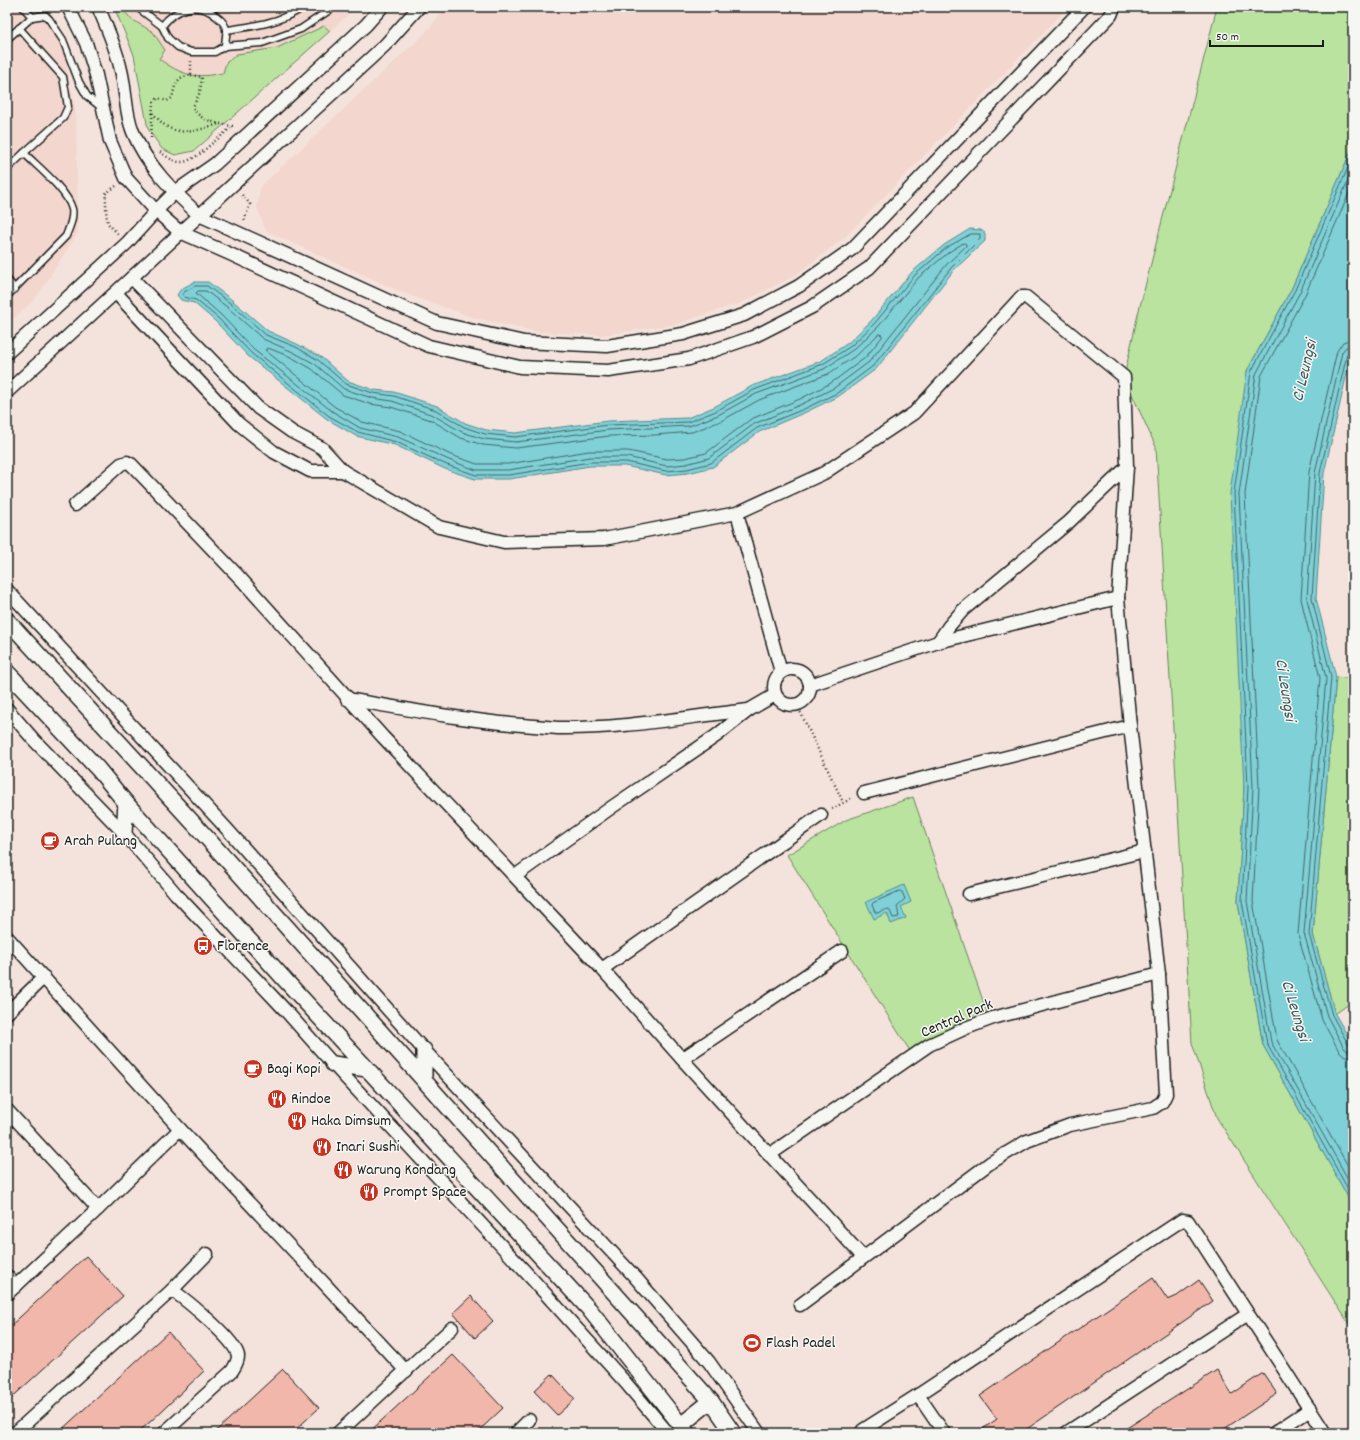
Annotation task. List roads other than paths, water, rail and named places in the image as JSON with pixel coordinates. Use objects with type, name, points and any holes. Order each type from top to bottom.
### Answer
[{"type":"street","points":[[68,7],[86,43],[96,75],[110,141],[126,178],[156,211],[180,232],[238,257],[429,346],[520,367],[608,371],[689,359],[760,334],[812,308],[868,268],[1111,15],[1114,7]]},
{"type":"street","points":[[98,7],[109,33],[121,69],[133,132],[148,160],[175,192],[199,214],[437,323],[524,342],[607,346],[683,334],[744,315],[799,286],[852,249],[1084,7]]},
{"type":"street","points":[[7,353],[127,243],[175,192],[215,164],[366,25],[382,7]]},
{"type":"street","points":[[7,392],[116,293],[199,214],[233,185],[385,45],[419,7]]},
{"type":"street","points":[[132,278],[258,408],[292,432],[322,448],[343,471],[438,526],[504,542],[604,539],[737,513],[824,473],[914,413],[1021,297],[1026,298],[1124,377],[1127,467],[1118,598],[1130,726],[1160,974],[1166,1094],[1162,1102],[1153,1108],[1070,1124],[1027,1141],[990,1163],[800,1305]]},
{"type":"street","points":[[116,293],[239,424],[274,452],[310,471],[343,471]]},
{"type":"street","points":[[75,505],[121,464],[127,462],[131,464],[241,579],[347,699],[602,969],[863,1257]]},
{"type":"street","points":[[938,642],[963,610],[1069,522],[1127,467]]},
{"type":"street","points":[[737,513],[781,672]]},
{"type":"street","points":[[7,590],[221,822],[424,1050],[640,1283],[709,1362],[759,1433]]},
{"type":"street","points":[[810,685],[938,642],[1118,598]]},
{"type":"street","points":[[7,620],[202,832],[711,1401],[733,1433]]},
{"type":"street","points":[[793,668],[805,674],[810,685],[807,697],[797,705],[784,704],[775,695],[774,682],[781,672],[793,668]]},
{"type":"street","points":[[7,672],[98,769],[126,803],[286,981],[589,1309],[679,1430]]},
{"type":"street","points":[[515,876],[716,736],[749,710],[775,695]]},
{"type":"street","points":[[347,699],[454,717],[557,728],[602,727],[749,710]]},
{"type":"street","points":[[7,709],[34,740],[124,833],[176,894],[286,1011],[625,1382],[679,1430]]},
{"type":"street","points":[[864,793],[1130,726]]},
{"type":"street","points":[[124,833],[126,803]]},
{"type":"street","points":[[602,969],[821,815]]},
{"type":"street","points":[[969,894],[1145,851]]},
{"type":"street","points":[[7,937],[180,1128],[406,1371]]},
{"type":"street","points":[[682,1059],[842,951]]},
{"type":"street","name":"Central Park","points":[[769,1155],[930,1045],[942,1039],[992,1018],[1160,974]]},
{"type":"street","points":[[7,1013],[44,977]]},
{"type":"street","points":[[424,1050],[424,1080]]},
{"type":"street","points":[[333,1064],[368,1069]]},
{"type":"street","points":[[7,1110],[98,1209]]},
{"type":"street","points":[[7,1276],[12,1290],[98,1209],[180,1128]]},
{"type":"street","points":[[863,1430],[1182,1220],[1188,1221],[1325,1433]]},
{"type":"street","points":[[14,1433],[172,1290],[208,1254]]},
{"type":"street","points":[[164,1433],[232,1371],[238,1357],[232,1343],[188,1302],[172,1290]]},
{"type":"street","points":[[1066,1433],[1248,1314]]},
{"type":"street","points":[[338,1433],[452,1328]]},
{"type":"street","points":[[918,1395],[944,1433]]},
{"type":"street","points":[[679,1430],[711,1401]]},
{"type":"street","points":[[1274,1433],[1310,1409]]},
{"type":"street","points":[[516,1433],[529,1420]]},
{"type":"lane","points":[[23,7],[32,16]]},
{"type":"lane","points":[[137,7],[162,26],[168,38],[178,47],[191,52],[215,52],[225,46],[262,43],[301,29],[334,7]]},
{"type":"lane","points":[[226,30],[258,26],[290,15],[304,7]]},
{"type":"lane","points":[[162,26],[169,17],[178,10],[201,8],[212,13],[221,20],[226,30],[225,46]]},
{"type":"lane","points":[[7,39],[32,16],[45,15],[63,40],[86,96],[103,109]]},
{"type":"lane","points":[[7,169],[63,118],[68,106],[63,77],[19,28]]},
{"type":"lane","points":[[7,296],[66,236],[71,225],[72,210],[66,195],[24,153]]},
{"type":"lane","points":[[7,279],[15,289]]},
{"type":"water","name":"Ci Leungsi","points":[[1353,146],[1353,347],[1324,473],[1316,598],[1336,677],[1313,934],[1335,1014],[1353,1045],[1353,1206],[1263,1045],[1238,902],[1244,787],[1230,493],[1247,371],[1292,288]]},
{"type":"water","points":[[970,229],[981,230],[985,233],[985,241],[954,270],[876,369],[839,396],[759,432],[713,467],[688,473],[666,475],[625,466],[590,466],[509,479],[475,479],[445,469],[395,445],[356,436],[327,419],[248,356],[215,321],[194,303],[181,300],[177,295],[181,289],[194,282],[208,282],[232,300],[268,331],[321,357],[348,381],[374,390],[394,392],[437,406],[465,423],[486,430],[515,433],[608,421],[687,418],[714,407],[752,386],[821,361],[848,343],[871,321],[912,272],[944,245]]},
{"type":"water","points":[[904,885],[911,902],[901,907],[906,918],[891,924],[887,913],[874,919],[866,902]]},
{"type":"place","name":"Arah Pulang","points":[[50,841]]},
{"type":"place","name":"Florence","points":[[203,946]]},
{"type":"place","name":"Bagi Kopi","points":[[253,1069]]},
{"type":"place","name":"Rindoe","points":[[277,1099]]},
{"type":"place","name":"Haka Dimsum","points":[[297,1121]]},
{"type":"place","name":"Inari Sushi","points":[[322,1147]]},
{"type":"place","name":"Warung Kondang","points":[[343,1170]]},
{"type":"place","name":"Prompt Space","points":[[369,1192]]},
{"type":"place","name":"Flash Padel","points":[[752,1343]]}]
